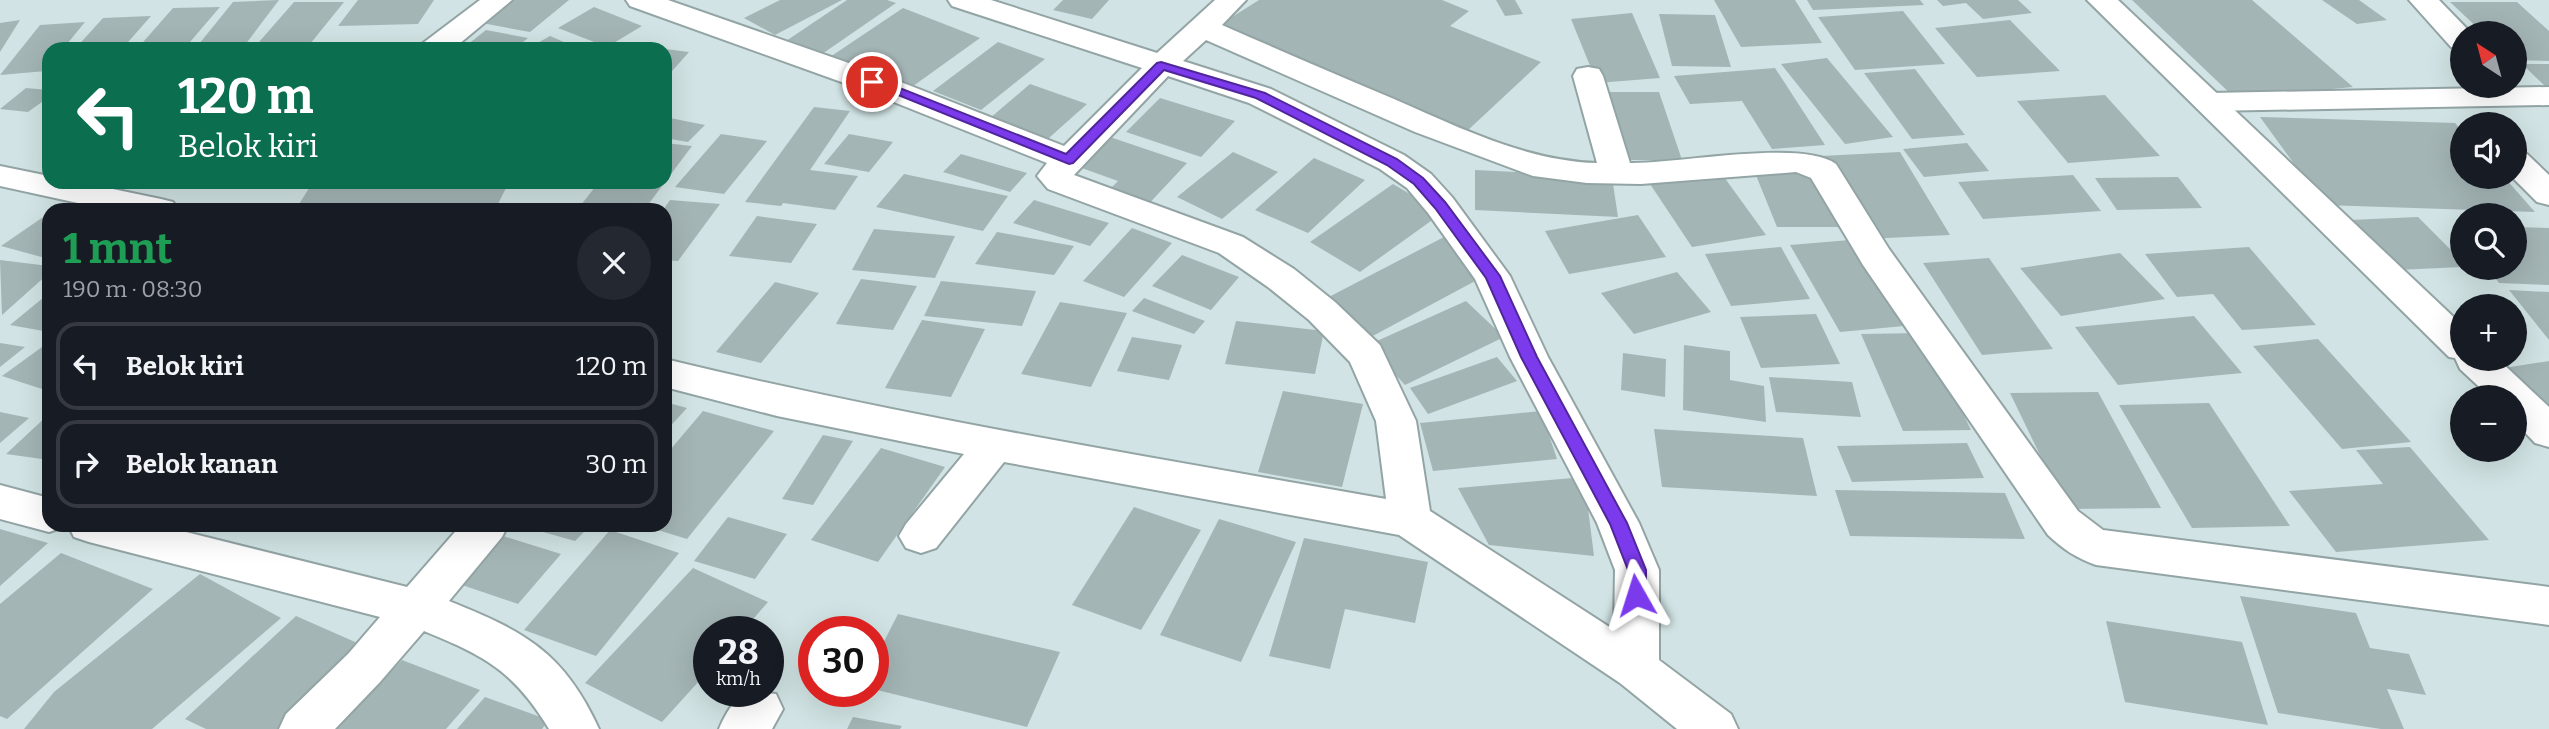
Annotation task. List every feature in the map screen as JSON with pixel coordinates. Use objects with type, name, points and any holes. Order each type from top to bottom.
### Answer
[{"type":"street","points":[[443,42],[498,0]]},
{"type":"street","points":[[640,0],[872,82],[1069,160]]},
{"type":"street","points":[[962,0],[1165,62],[1260,96],[1392,162],[1419,181],[1492,276],[1529,357],[1618,523],[1637,570],[1636,669]]},
{"type":"street","points":[[1232,0],[1165,62],[1055,173],[1056,180],[1231,245],[1281,278],[1322,311],[1366,355],[1396,421],[1410,520]]},
{"type":"street","points":[[2101,0],[2450,335]]},
{"type":"street","points":[[2423,0],[2450,28]]},
{"type":"street","points":[[1200,30],[1517,162],[1558,170],[1617,174],[1656,174],[1796,162],[1817,166],[1825,171],[1876,257],[2063,523],[2079,538],[2096,547],[2549,606]]},
{"type":"street","points":[[1588,76],[1617,174]]},
{"type":"street","points":[[2527,93],[2549,96]]},
{"type":"street","points":[[2209,102],[2458,98]]},
{"type":"street","points":[[2451,99],[2464,112]]},
{"type":"street","points":[[2527,173],[2549,194]]},
{"type":"street","points":[[0,176],[42,185]]},
{"type":"street","points":[[62,189],[128,203]]},
{"type":"street","points":[[2486,371],[2501,385]]},
{"type":"street","points":[[672,375],[777,401],[995,445],[1410,520],[1636,669],[1714,729]]},
{"type":"street","points":[[2527,411],[2549,432]]},
{"type":"street","points":[[921,536],[995,445]]},
{"type":"street","points":[[0,502],[42,513]]},
{"type":"street","points":[[117,532],[416,608],[478,634],[527,663],[561,705],[575,729]]},
{"type":"street","points":[[303,729],[364,668],[481,532]]},
{"type":"building","points":[[279,0],[247,42],[201,42],[233,2]]},
{"type":"building","points":[[358,0],[434,0],[418,24],[338,26]]},
{"type":"building","points":[[511,0],[569,0],[530,32],[482,23]]},
{"type":"building","points":[[780,0],[842,0],[775,35],[744,18]]},
{"type":"building","points":[[847,0],[887,0],[896,3],[822,54],[786,41]]},
{"type":"building","points":[[1063,0],[1109,0],[1092,19],[1053,10]]},
{"type":"building","points":[[1259,0],[1442,0],[1469,11],[1450,26],[1541,62],[1467,131],[1221,24]]},
{"type":"building","points":[[1496,0],[1515,0],[1523,14],[1505,16]]},
{"type":"building","points":[[1714,0],[1795,0],[1822,43],[1741,47]]},
{"type":"building","points":[[1807,0],[1920,0],[1924,5],[1813,10]]},
{"type":"building","points":[[1937,0],[2018,0],[2032,13],[1983,19],[1966,3],[1943,6]]},
{"type":"building","points":[[2132,0],[2252,0],[2353,87],[2235,98]]},
{"type":"building","points":[[2322,0],[2359,0],[2387,20],[2357,24]]},
{"type":"building","points":[[294,2],[344,2],[312,42],[259,42]]},
{"type":"building","points":[[2450,2],[2517,2],[2549,31],[2549,61],[2527,60],[2527,21],[2470,21]]},
{"type":"building","points":[[220,7],[190,42],[143,42],[173,8]]},
{"type":"building","points":[[594,7],[642,26],[615,42],[594,42],[558,28]]},
{"type":"building","points":[[903,8],[980,38],[909,89],[830,57]]},
{"type":"building","points":[[1903,11],[1945,64],[1855,70],[1818,17]]},
{"type":"building","points":[[1632,13],[1660,78],[1597,83],[1571,19]]},
{"type":"building","points":[[1659,14],[1715,15],[1731,67],[1672,66]]},
{"type":"building","points":[[151,16],[128,42],[81,42],[103,18]]},
{"type":"building","points":[[20,20],[0,52],[0,23]]},
{"type":"building","points":[[2010,20],[2060,71],[1977,77],[1935,28]]},
{"type":"building","points":[[85,22],[69,42],[42,42],[42,71],[0,75],[40,25]]},
{"type":"building","points":[[486,30],[528,38],[523,42],[471,42]]},
{"type":"building","points":[[550,36],[564,42],[539,42]]},
{"type":"building","points":[[998,42],[1045,59],[981,110],[933,91]]},
{"type":"building","points":[[672,50],[689,52],[672,71]]},
{"type":"building","points":[[1827,58],[1893,137],[1845,144],[1781,64]]},
{"type":"building","points":[[2527,64],[2549,64],[2549,86],[2545,86],[2527,69]]},
{"type":"building","points":[[1775,68],[1825,145],[1772,149],[1742,101],[1690,104],[1674,76]]},
{"type":"building","points":[[1915,69],[1965,135],[1912,139],[1864,73]]},
{"type":"building","points":[[1030,84],[1087,104],[1041,145],[983,124]]},
{"type":"building","points":[[26,88],[42,89],[42,102],[28,112],[0,109]]},
{"type":"building","points":[[1603,92],[1659,92],[1682,160],[1623,160]]},
{"type":"building","points":[[2105,95],[2160,156],[2068,163],[2017,101]]},
{"type":"building","points":[[1160,98],[1235,121],[1201,157],[1126,132]]},
{"type":"building","points":[[814,107],[850,111],[810,170],[858,176],[835,210],[783,203],[781,206],[745,202]]},
{"type":"building","points":[[2260,117],[2450,123],[2450,189],[2515,189],[2535,212],[2527,212],[2527,203],[2450,203],[2450,209],[2324,205]]},
{"type":"building","points":[[672,118],[705,125],[688,142],[672,139]]},
{"type":"building","points":[[721,134],[767,141],[724,194],[675,187]]},
{"type":"building","points":[[849,134],[893,142],[869,172],[824,164]]},
{"type":"building","points":[[1107,136],[1187,163],[1143,210],[1103,196],[1118,181],[1076,166]]},
{"type":"building","points":[[1967,143],[1989,171],[1924,177],[1903,149]]},
{"type":"building","points":[[672,144],[692,146],[672,173]]},
{"type":"building","points":[[1233,152],[1278,172],[1222,219],[1177,197]]},
{"type":"building","points":[[1900,152],[1950,235],[1866,239],[1821,156]]},
{"type":"building","points":[[961,154],[1027,173],[1010,192],[943,172]]},
{"type":"building","points":[[1314,158],[1365,180],[1308,233],[1255,210]]},
{"type":"building","points":[[1753,168],[1818,168],[1844,227],[1777,227]]},
{"type":"building","points":[[1475,170],[1612,177],[1618,217],[1475,210]]},
{"type":"building","points":[[1719,170],[1766,235],[1692,247],[1648,181]]},
{"type":"building","points":[[904,174],[1008,196],[983,231],[876,207]]},
{"type":"building","points":[[2073,175],[2101,211],[1983,219],[1958,182]]},
{"type":"building","points":[[2178,177],[2202,208],[2117,210],[2095,178]]},
{"type":"building","points":[[1393,184],[1442,213],[1360,272],[1310,242]]},
{"type":"building","points":[[309,189],[506,189],[498,203],[300,203]]},
{"type":"building","points":[[594,189],[660,189],[649,203],[582,203]]},
{"type":"building","points":[[670,200],[720,204],[678,261],[672,261],[672,203],[668,203]]},
{"type":"building","points":[[1034,200],[1109,223],[1090,246],[1013,223]]},
{"type":"building","points":[[1638,215],[1666,257],[1569,274],[1545,231]]},
{"type":"building","points":[[757,216],[817,224],[791,263],[729,256]]},
{"type":"building","points":[[2418,217],[2450,249],[2450,268],[2397,270],[2350,220]]},
{"type":"building","points":[[42,218],[42,257],[1,246]]},
{"type":"building","points":[[2527,227],[2549,228],[2549,285],[2499,283],[2497,280],[2527,280]]},
{"type":"building","points":[[1132,228],[1172,243],[1124,297],[1083,281]]},
{"type":"building","points":[[874,229],[955,236],[935,278],[852,270]]},
{"type":"building","points":[[997,232],[1074,246],[1054,275],[975,264]]},
{"type":"building","points":[[1444,237],[1490,273],[1369,338],[1325,299]]},
{"type":"building","points":[[1850,240],[1904,326],[1840,332],[1790,245]]},
{"type":"building","points":[[1781,247],[1810,299],[1731,306],[1705,254]]},
{"type":"building","points":[[2249,247],[2316,325],[2242,330],[2213,294],[2177,297],[2145,254]]},
{"type":"building","points":[[2120,253],[2165,299],[2061,316],[2020,268]]},
{"type":"building","points":[[1182,255],[1239,277],[1211,310],[1152,286]]},
{"type":"building","points":[[1989,258],[2053,349],[1982,355],[1923,263]]},
{"type":"building","points":[[0,260],[42,265],[42,279],[2,315]]},
{"type":"building","points":[[1677,272],[1711,312],[1634,334],[1601,293]]},
{"type":"building","points":[[861,279],[917,286],[893,330],[836,324]]},
{"type":"building","points":[[941,281],[1036,291],[1022,326],[924,316]]},
{"type":"building","points":[[775,282],[819,293],[761,363],[716,352]]},
{"type":"building","points":[[2509,290],[2549,292],[2549,340],[2527,312],[2527,294],[2512,294]]},
{"type":"building","points":[[1144,298],[1205,321],[1194,334],[1132,311]]},
{"type":"building","points":[[42,299],[42,331],[10,325]]},
{"type":"building","points":[[1466,301],[1504,337],[1405,385],[1368,345]]},
{"type":"building","points":[[1060,302],[1127,313],[1091,387],[1021,374]]},
{"type":"building","points":[[1816,314],[1840,364],[1761,368],[1740,317]]},
{"type":"building","points":[[2194,316],[2242,373],[2118,385],[2075,327]]},
{"type":"building","points":[[922,320],[985,329],[951,397],[885,388]]},
{"type":"building","points":[[1236,321],[1324,331],[1315,374],[1225,364]]},
{"type":"building","points":[[1924,333],[1971,430],[1903,431],[1861,334]]},
{"type":"building","points":[[1132,337],[1182,345],[1169,380],[1117,371]]},
{"type":"building","points":[[2318,339],[2411,442],[2342,449],[2253,346]]},
{"type":"building","points":[[0,343],[25,347],[0,367]]},
{"type":"building","points":[[1684,345],[1730,351],[1730,380],[1764,386],[1766,422],[1683,410]]},
{"type":"building","points":[[42,347],[42,389],[2,376]]},
{"type":"building","points":[[1623,353],[1666,359],[1665,397],[1621,390]]},
{"type":"building","points":[[1497,357],[1517,381],[1428,414],[1410,388]]},
{"type":"building","points":[[2549,361],[2549,410],[2527,389],[2527,385],[2522,385],[2507,371],[2527,371],[2527,364]]},
{"type":"building","points":[[1769,377],[1852,382],[1861,417],[1776,412]]},
{"type":"building","points":[[1283,391],[1363,404],[1342,487],[1258,472]]},
{"type":"building","points":[[2098,392],[2161,508],[2066,509],[2010,393]]},
{"type":"building","points":[[2209,403],[2290,526],[2192,528],[2119,405]]},
{"type":"building","points":[[672,404],[687,408],[672,424]]},
{"type":"building","points":[[703,411],[774,431],[687,539],[664,532],[672,532],[672,448]]},
{"type":"building","points":[[1541,411],[1557,459],[1433,471],[1420,423]]},
{"type":"building","points":[[0,412],[29,418],[0,443]]},
{"type":"building","points":[[42,421],[42,459],[6,454]]},
{"type":"building","points":[[1654,429],[1803,438],[1817,496],[1662,487]]},
{"type":"building","points":[[823,435],[853,441],[813,505],[782,499]]},
{"type":"building","points":[[1967,443],[1984,478],[1852,482],[1837,446]]},
{"type":"building","points":[[2410,447],[2489,540],[2336,552],[2289,491],[2383,484],[2356,450]]},
{"type":"building","points":[[881,448],[945,467],[878,562],[811,540]]},
{"type":"building","points":[[1584,477],[1594,556],[1489,545],[1458,488]]},
{"type":"building","points":[[1835,490],[2005,493],[2025,539],[1850,536]]},
{"type":"building","points":[[1134,507],[1201,530],[1141,630],[1072,605]]},
{"type":"building","points":[[728,517],[787,534],[755,579],[694,561]]},
{"type":"building","points":[[1219,519],[1296,542],[1241,662],[1160,635]]},
{"type":"building","points":[[0,529],[48,543],[0,586]]},
{"type":"building","points":[[543,532],[584,532],[575,541]]},
{"type":"building","points":[[608,532],[616,532],[679,553],[596,656],[524,630]]},
{"type":"building","points":[[503,536],[561,554],[518,604],[459,584]]},
{"type":"building","points":[[1304,538],[1428,562],[1415,623],[1345,609],[1330,669],[1269,656]]},
{"type":"building","points":[[61,553],[153,589],[7,719],[0,716],[0,604]]},
{"type":"building","points":[[693,568],[768,602],[756,616],[693,616],[693,688],[662,722],[585,683]]},
{"type":"building","points":[[200,574],[281,618],[152,729],[24,729],[54,692]]},
{"type":"building","points":[[2240,596],[2356,613],[2370,648],[2409,654],[2426,695],[2387,689],[2404,729],[2381,729],[2278,713]]},
{"type":"building","points":[[898,614],[1060,652],[1027,727],[889,693],[889,632]]},
{"type":"building","points":[[296,616],[362,645],[278,729],[206,729],[185,719]]},
{"type":"building","points":[[2106,621],[2242,642],[2268,725],[2125,702]]},
{"type":"building","points":[[402,660],[480,690],[446,729],[337,729]]},
{"type":"building","points":[[485,697],[549,720],[542,729],[457,729]]},
{"type":"building","points":[[853,717],[902,726],[900,729],[847,729]]},
{"type":"route","points":[[872,82],[1069,160],[1161,65],[1260,96],[1392,162],[1419,181],[1492,276],[1529,357],[1618,523],[1637,570],[1636,595]]}]
